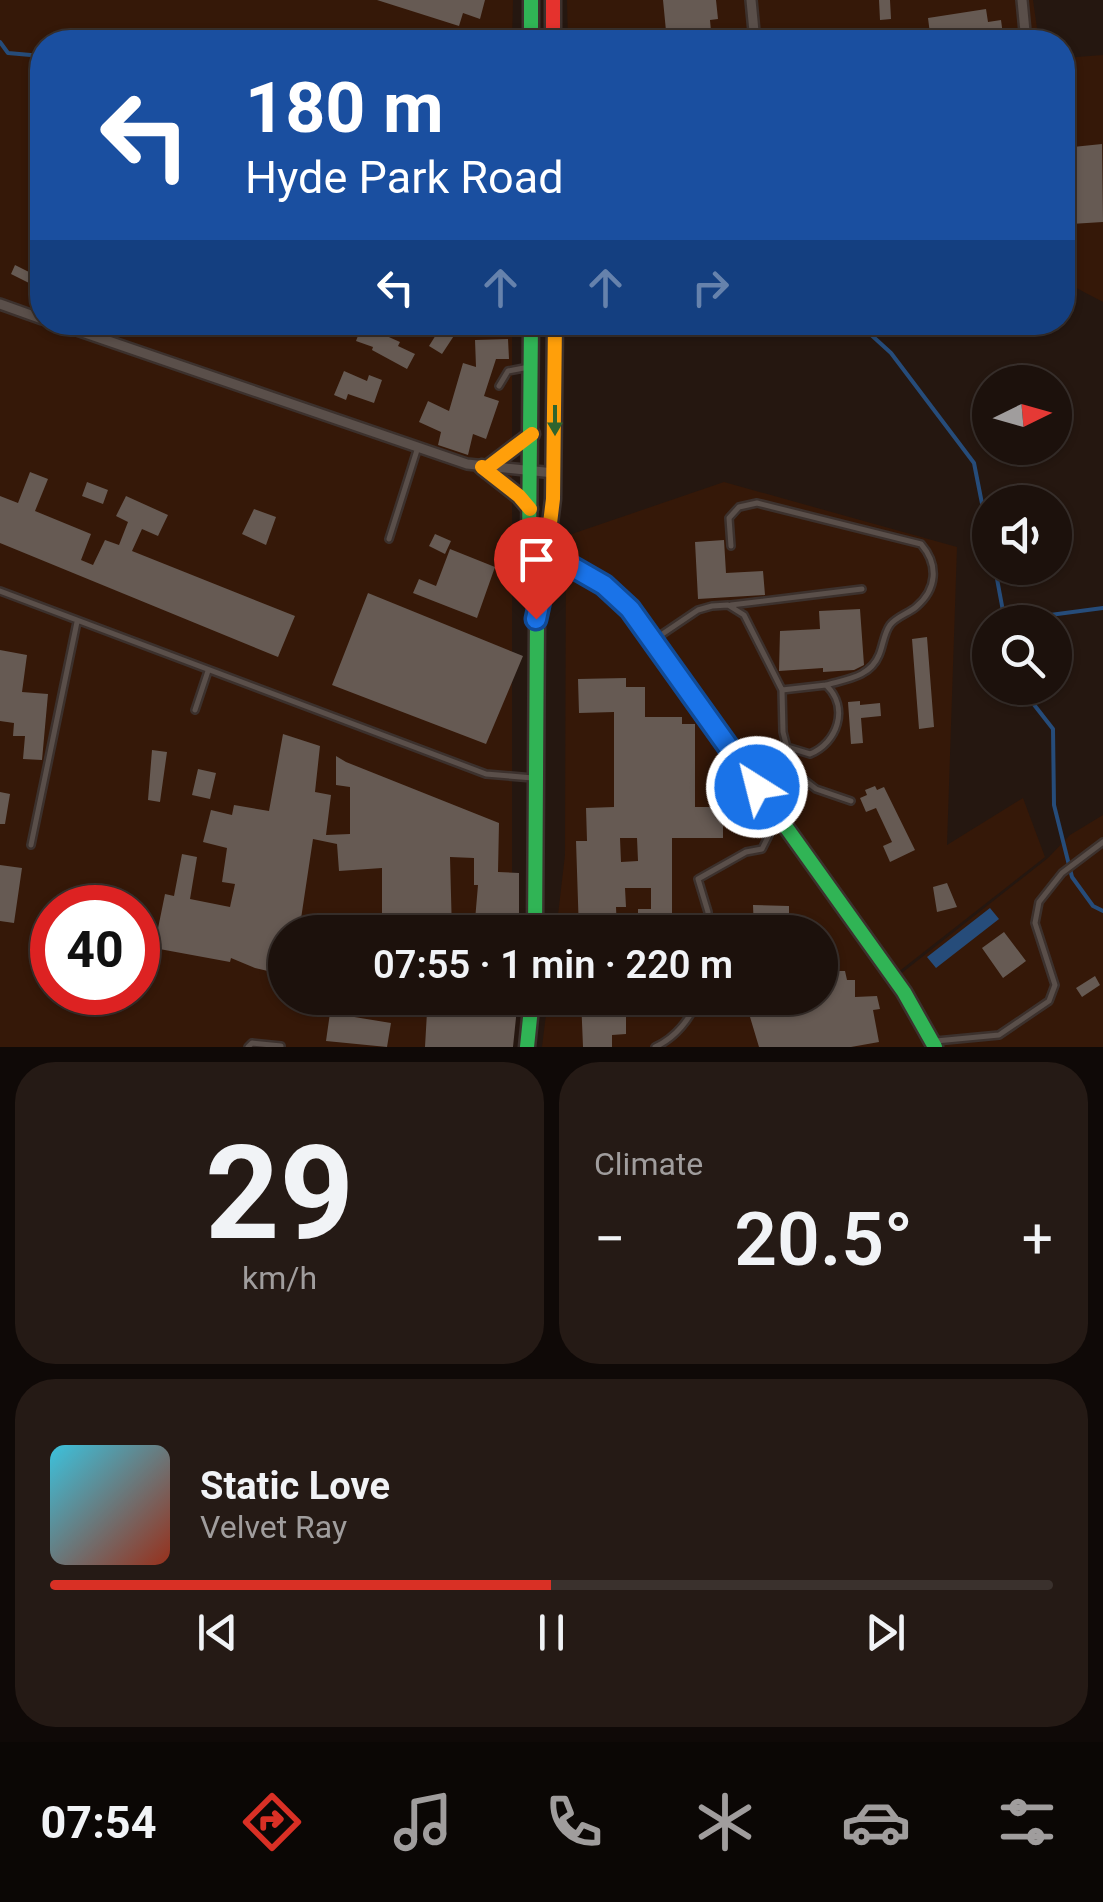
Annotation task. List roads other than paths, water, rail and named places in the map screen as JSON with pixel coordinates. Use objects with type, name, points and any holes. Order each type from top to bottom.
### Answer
[{"type":"street","points":[[531,0],[531,30]]},
{"type":"street","points":[[553,0],[553,30]]},
{"type":"street","points":[[750,0],[754,30]]},
{"type":"street","points":[[1022,0],[1025,30]]},
{"type":"street","points":[[0,304],[30,315]]},
{"type":"street","points":[[91,335],[484,467],[554,473]]},
{"type":"street","points":[[532,335],[529,547],[536,619],[535,915]]},
{"type":"street","points":[[536,619],[550,554],[554,335]]},
{"type":"street","points":[[532,372],[555,378]]},
{"type":"street","points":[[484,467],[532,434]]},
{"type":"street","points":[[484,467],[530,510]]},
{"type":"street","points":[[550,554],[611,590],[630,609],[904,992],[934,1044]]},
{"type":"street","points":[[528,1047],[531,1015]]},
{"type":"lane","points":[[500,386],[508,372],[532,372]]},
{"type":"lane","points":[[389,539],[418,447]]},
{"type":"lane","points":[[731,546],[729,518],[739,507],[757,503],[921,544],[930,555],[934,573],[931,590],[916,608],[891,623],[878,658],[865,674],[826,685],[782,690]]},
{"type":"lane","points":[[652,640],[698,610],[862,589]]},
{"type":"lane","points":[[0,591],[486,774],[536,778]]},
{"type":"lane","points":[[728,605],[744,615],[782,690],[782,720],[791,763],[802,779],[816,789],[851,801]]},
{"type":"lane","points":[[30,845],[77,622]]},
{"type":"lane","points":[[195,710],[208,671]]},
{"type":"lane","points":[[787,747],[810,754],[824,748],[834,735],[839,721],[837,704],[826,685]]},
{"type":"lane","points":[[708,915],[698,879],[746,852],[762,849],[778,816]]},
{"type":"lane","points":[[934,1044],[999,1035],[1050,1001],[1054,985],[1036,930],[1036,913],[1062,872],[1103,842]]},
{"type":"lane","points":[[655,1047],[669,1041],[691,1015]]},
{"type":"lane","points":[[248,1047],[252,1042],[281,1046]]},
{"type":"water","points":[[990,908],[999,919],[936,968],[927,957]]},
{"type":"waterway","points":[[0,42],[8,53],[30,55]]},
{"type":"waterway","points":[[871,335],[891,353],[974,463],[978,485]]},
{"type":"waterway","points":[[998,585],[1002,605]]},
{"type":"waterway","points":[[1072,612],[1103,608]]},
{"type":"waterway","points":[[1034,705],[1053,729],[1054,805],[1072,877],[1093,906],[1103,911]]}]
